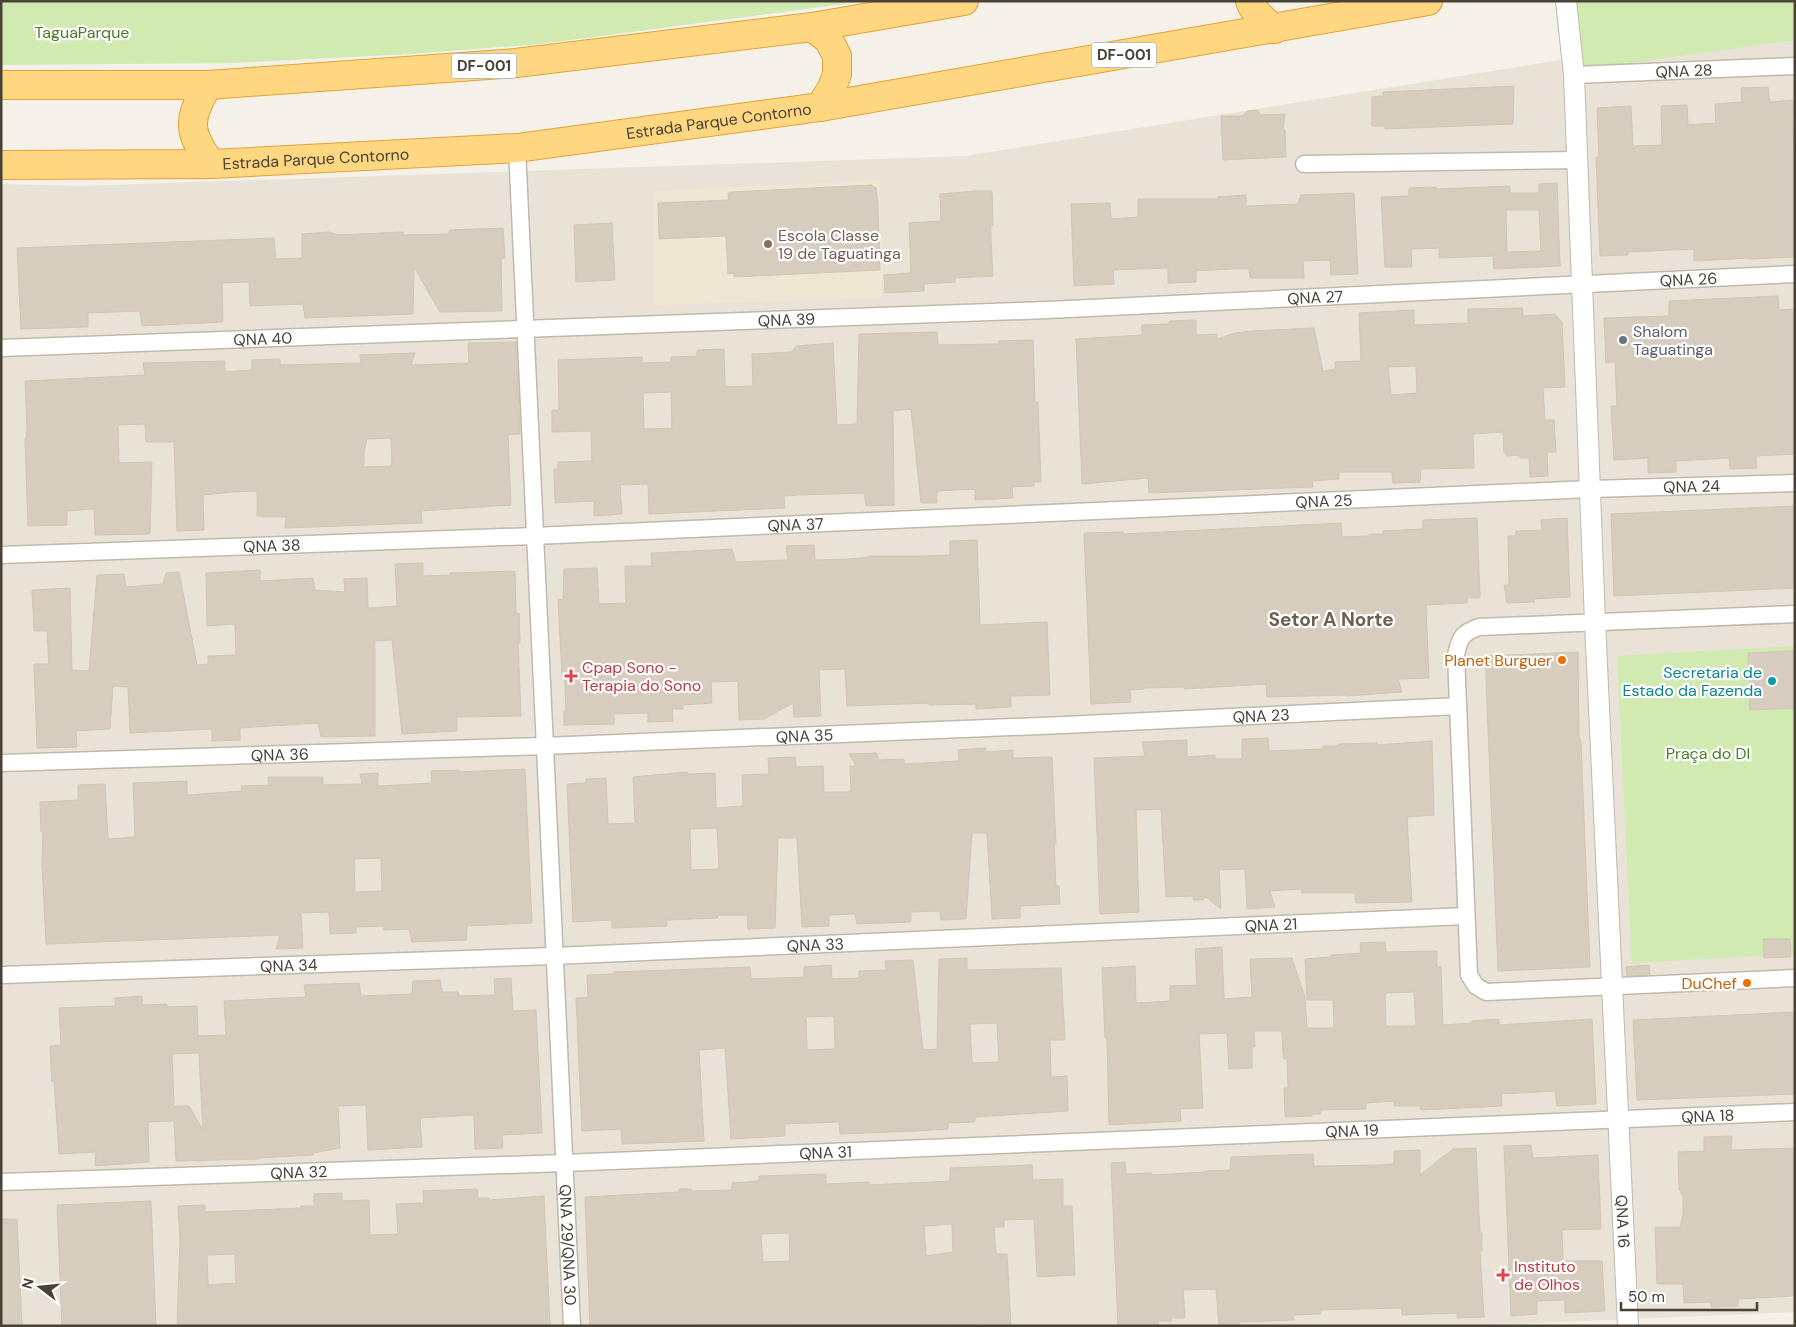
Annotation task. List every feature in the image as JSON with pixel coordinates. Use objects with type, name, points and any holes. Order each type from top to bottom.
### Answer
[{"type":"highway","name":"DF-001","points":[[1,85],[208,86],[516,64],[812,27],[964,1]]},
{"type":"highway","points":[[1250,1],[1261,18],[1275,29]]},
{"type":"highway","name":"Estrada Parque Contorno","points":[[1,165],[211,164],[517,148],[820,107],[1428,1]]},
{"type":"highway","points":[[812,27],[829,40],[837,56],[837,74],[832,88],[820,107]]},
{"type":"highway","points":[[208,86],[198,102],[193,121],[194,137],[211,164]]},
{"type":"street","name":"QNA 16","points":[[1566,1],[1574,75],[1595,622],[1628,1326]]},
{"type":"street","name":"QNA 28","points":[[1574,75],[1795,66]]},
{"type":"street","name":"QNA 29/QNA 30","points":[[517,148],[572,1326]]},
{"type":"street","points":[[1304,164],[1577,160]]},
{"type":"street","name":"QNA 26","points":[[1582,283],[1795,274]]},
{"type":"street","name":"QNA 27","points":[[1048,310],[1582,283]]},
{"type":"street","name":"QNA 39","points":[[526,328],[1048,310]]},
{"type":"street","name":"QNA 40","points":[[1,348],[526,328]]},
{"type":"street","name":"QNA 24","points":[[1590,490],[1795,483]]},
{"type":"street","name":"QNA 25","points":[[1057,514],[1590,490]]},
{"type":"street","name":"QNA 37","points":[[534,536],[1057,514]]},
{"type":"street","name":"QNA 38","points":[[5,555],[534,536]]},
{"type":"street","points":[[1795,614],[1479,627],[1466,632],[1459,640],[1456,654],[1469,975],[1476,986],[1486,992],[1795,978]]},
{"type":"street","name":"QNA 23","points":[[1064,725],[1458,706]]},
{"type":"street","name":"QNA 35","points":[[544,746],[1064,725]]},
{"type":"street","name":"QNA 36","points":[[9,763],[544,746]]},
{"type":"street","name":"QNA 21","points":[[1076,934],[1466,916]]},
{"type":"street","name":"QNA 33","points":[[554,956],[1076,934]]},
{"type":"street","name":"QNA 34","points":[[1,975],[554,956]]},
{"type":"street","name":"QNA 18","points":[[1619,1118],[1795,1112]]},
{"type":"street","name":"QNA 19","points":[[1086,1142],[1619,1118]]},
{"type":"street","name":"QNA 31","points":[[564,1163],[1086,1142]]},
{"type":"street","name":"QNA 32","points":[[1,1182],[564,1163]]},
{"type":"shaded area","points":[[1795,22],[1795,1312],[1467,1326],[1,1326],[1,184],[83,186],[965,156]]},
{"type":"shaded area","name":"Escola Classe 19 de Taguatinga","points":[[879,180],[882,298],[655,305],[654,191]]},
{"type":"green space","name":"TaguaParque","points":[[1,1],[866,1],[540,44],[411,54],[236,63],[1,65]]},
{"type":"green space","points":[[1795,1],[1795,40],[1581,70],[1573,2]]},
{"type":"green space","name":"Praça do DI","points":[[1795,646],[1795,954],[1632,963],[1617,656]]},
{"type":"building","points":[[1514,86],[1513,124],[1385,129],[1385,126],[1372,126],[1372,97],[1383,96],[1383,92]]},
{"type":"building","points":[[1768,87],[1770,102],[1795,100],[1795,116],[1792,116],[1795,161],[1795,257],[1694,261],[1694,249],[1628,252],[1628,255],[1600,256],[1596,157],[1599,157],[1597,108],[1631,106],[1633,146],[1662,145],[1661,106],[1687,105],[1688,125],[1716,123],[1715,104],[1742,102],[1741,88]]},
{"type":"building","points":[[1257,110],[1261,115],[1285,114],[1283,129],[1285,130],[1286,157],[1223,160],[1221,116],[1242,116],[1248,111]]},
{"type":"building","points":[[1557,183],[1560,266],[1494,269],[1493,256],[1439,258],[1439,248],[1411,249],[1412,267],[1385,267],[1381,197],[1409,196],[1409,188],[1436,187],[1436,189],[1510,186],[1510,193],[1539,193],[1539,184]],"holes":[[[1506,210],[1539,210],[1541,251],[1507,252]]]},
{"type":"building","points":[[872,185],[876,187],[878,205],[880,270],[734,277],[734,273],[728,274],[726,236],[659,239],[658,203],[729,200],[728,193],[731,192]]},
{"type":"building","points":[[992,191],[993,225],[991,225],[991,240],[993,276],[955,278],[955,282],[924,284],[924,291],[885,293],[884,275],[911,273],[909,223],[941,221],[940,194]]},
{"type":"building","points":[[1354,193],[1358,274],[1331,275],[1330,260],[1303,261],[1304,278],[1250,278],[1249,269],[1231,269],[1196,271],[1196,282],[1168,283],[1168,268],[1113,270],[1114,284],[1074,286],[1071,204],[1110,203],[1111,219],[1138,217],[1138,199],[1219,199],[1218,197],[1246,195],[1246,206],[1298,204],[1301,195]]},
{"type":"building","points":[[612,223],[615,280],[576,282],[574,225]]},
{"type":"building","points":[[503,228],[505,258],[501,259],[502,311],[440,312],[414,267],[413,314],[305,318],[303,304],[250,306],[249,282],[222,283],[223,322],[142,326],[140,311],[88,313],[88,327],[21,329],[17,248],[274,238],[276,259],[302,258],[302,234],[329,232],[338,235],[403,232],[403,235],[449,234],[449,230]]},
{"type":"building","points":[[1778,296],[1779,310],[1795,309],[1795,454],[1756,456],[1757,468],[1730,469],[1729,458],[1676,461],[1676,472],[1648,473],[1648,458],[1614,460],[1611,406],[1617,406],[1615,362],[1606,363],[1604,318],[1669,316],[1669,301]]},
{"type":"building","points":[[1522,308],[1523,316],[1555,314],[1562,322],[1565,387],[1543,388],[1545,420],[1554,420],[1556,452],[1547,452],[1548,476],[1530,477],[1529,458],[1520,458],[1520,455],[1507,456],[1504,453],[1503,432],[1473,434],[1474,468],[1421,469],[1420,482],[1393,483],[1392,472],[1339,472],[1339,479],[1312,481],[1313,487],[1149,493],[1148,478],[1082,484],[1076,339],[1142,335],[1142,325],[1169,324],[1169,321],[1196,320],[1196,335],[1217,334],[1217,339],[1235,333],[1251,331],[1314,328],[1323,371],[1335,369],[1335,362],[1361,361],[1359,313],[1414,310],[1414,325],[1468,323],[1468,309]],"holes":[[[1416,366],[1417,393],[1391,395],[1388,367]]]},
{"type":"building","points":[[937,332],[938,345],[999,344],[998,341],[1033,340],[1035,402],[1038,402],[1041,482],[1034,482],[1034,486],[1012,487],[1013,498],[975,500],[975,489],[937,491],[937,503],[921,503],[911,409],[893,411],[894,505],[866,506],[864,493],[799,495],[784,496],[785,508],[649,514],[648,484],[620,485],[622,514],[594,516],[594,501],[555,503],[554,469],[558,469],[558,462],[592,461],[591,431],[552,432],[552,410],[559,410],[558,360],[642,357],[642,363],[671,362],[671,357],[697,356],[697,350],[724,349],[725,387],[753,386],[752,354],[792,352],[796,346],[833,343],[837,425],[857,424],[859,334]],"holes":[[[671,392],[672,428],[644,429],[643,393]]]},
{"type":"building","points":[[516,342],[520,434],[508,435],[511,505],[421,511],[422,523],[285,528],[286,517],[257,516],[257,491],[232,492],[203,495],[204,530],[177,531],[174,442],[146,442],[145,424],[118,425],[119,463],[152,462],[150,534],[95,535],[94,509],[67,511],[67,525],[28,526],[25,381],[145,375],[143,363],[225,361],[225,372],[252,370],[252,360],[280,359],[280,365],[361,363],[360,355],[415,353],[411,365],[469,363],[468,343]],"holes":[[[391,438],[392,466],[364,467],[364,451],[367,439]]]},
{"type":"building","points":[[1795,506],[1795,588],[1614,596],[1611,514]]},
{"type":"building","points":[[1477,518],[1480,596],[1479,598],[1467,598],[1467,603],[1426,605],[1429,678],[1398,679],[1402,692],[1347,696],[1267,697],[1266,684],[1184,689],[1184,687],[1144,688],[1130,690],[1131,702],[1091,704],[1084,533],[1123,532],[1123,534],[1341,523],[1342,537],[1369,536],[1369,534],[1383,534],[1383,531],[1423,529],[1423,520]]},
{"type":"building","points":[[1567,518],[1570,597],[1533,599],[1535,602],[1507,603],[1504,585],[1509,585],[1508,536],[1516,536],[1516,531],[1542,530],[1541,520]]},
{"type":"building","points":[[977,540],[980,625],[1047,622],[1050,695],[1011,696],[1011,707],[976,709],[976,704],[929,705],[929,703],[847,706],[845,669],[819,670],[821,716],[794,717],[793,703],[764,719],[739,720],[738,681],[711,682],[712,703],[683,705],[683,709],[672,709],[673,721],[648,722],[648,713],[614,714],[614,724],[564,725],[564,711],[566,711],[565,686],[564,676],[562,676],[558,599],[563,600],[564,569],[597,568],[599,604],[626,603],[625,566],[652,566],[651,553],[732,549],[736,562],[788,560],[786,546],[814,545],[815,560],[850,559],[869,556],[950,555],[950,541]]},
{"type":"building","points":[[423,563],[423,576],[450,575],[450,573],[515,571],[516,613],[519,613],[520,643],[518,643],[521,716],[457,717],[457,731],[402,734],[392,640],[375,641],[375,736],[321,737],[318,723],[240,728],[240,740],[212,741],[212,729],[130,733],[128,687],[113,686],[110,729],[76,731],[77,747],[37,748],[34,664],[49,664],[47,631],[34,631],[32,590],[70,588],[72,670],[89,671],[97,575],[124,574],[126,587],[163,584],[166,573],[179,572],[197,665],[208,664],[208,656],[236,655],[235,624],[207,626],[206,573],[260,570],[260,581],[313,578],[315,590],[345,592],[344,579],[367,578],[368,608],[397,606],[395,564]]},
{"type":"building","name":"Secretaria de Estado da Fazenda","points":[[1795,651],[1795,708],[1750,710],[1748,653]]},
{"type":"building","points":[[1578,652],[1579,737],[1581,742],[1590,967],[1498,971],[1485,656]]},
{"type":"building","points":[[1268,738],[1269,751],[1323,749],[1323,746],[1336,746],[1339,744],[1377,743],[1377,745],[1432,741],[1434,815],[1407,817],[1412,902],[1356,903],[1355,893],[1302,893],[1302,889],[1270,891],[1275,907],[1247,909],[1245,869],[1219,870],[1221,909],[1206,897],[1203,900],[1193,900],[1193,896],[1166,897],[1161,809],[1136,810],[1139,912],[1100,914],[1094,758],[1145,756],[1142,742],[1187,740],[1187,757],[1215,755],[1215,759],[1242,759],[1242,739]]},
{"type":"building","points":[[986,748],[985,752],[1013,750],[1013,758],[1052,757],[1056,886],[1059,886],[1060,904],[1020,906],[1020,918],[992,919],[987,833],[972,833],[966,919],[941,920],[940,911],[911,912],[911,922],[857,924],[855,914],[829,915],[829,926],[802,927],[797,838],[778,838],[775,928],[748,929],[747,915],[718,915],[718,918],[667,920],[667,926],[612,928],[612,920],[573,922],[567,784],[586,783],[586,779],[606,778],[608,824],[635,823],[633,777],[687,772],[688,774],[715,773],[716,808],[743,806],[742,775],[769,774],[768,758],[795,757],[796,767],[823,766],[824,792],[851,792],[850,766],[856,766],[849,754],[877,753],[878,760],[904,759],[904,764],[959,761],[958,750]],"holes":[[[717,828],[719,869],[691,870],[690,829]]]},
{"type":"building","points":[[525,769],[532,923],[467,926],[466,940],[412,942],[409,929],[384,930],[384,926],[356,927],[356,933],[330,934],[329,912],[301,913],[303,948],[276,949],[280,935],[46,944],[42,864],[43,832],[41,832],[40,802],[78,800],[78,785],[105,784],[108,839],[135,837],[133,783],[187,781],[187,795],[242,791],[241,786],[269,785],[268,777],[323,777],[323,785],[362,784],[360,774],[378,773],[378,786],[432,783],[431,771],[459,770],[459,772]],"holes":[[[381,858],[382,891],[355,892],[354,859]]]},
{"type":"building","points":[[1763,939],[1790,939],[1791,957],[1764,958]]},
{"type":"building","points":[[1385,942],[1386,952],[1437,951],[1437,967],[1441,967],[1443,1025],[1499,1019],[1499,1025],[1592,1019],[1596,1104],[1557,1106],[1555,1091],[1501,1094],[1502,1106],[1421,1110],[1420,1106],[1394,1106],[1394,1101],[1366,1103],[1366,1109],[1320,1110],[1320,1114],[1312,1114],[1312,1116],[1285,1117],[1284,1088],[1288,1088],[1287,1059],[1284,1059],[1283,1054],[1282,1031],[1254,1031],[1255,1047],[1252,1047],[1252,1068],[1229,1069],[1227,1033],[1199,1034],[1203,1108],[1180,1109],[1181,1121],[1109,1125],[1107,1038],[1105,1038],[1102,968],[1135,966],[1136,1003],[1170,1001],[1170,986],[1197,985],[1195,949],[1222,947],[1224,999],[1252,997],[1250,959],[1292,958],[1305,997],[1307,1028],[1334,1028],[1333,1000],[1307,1000],[1305,959],[1361,953],[1360,943]],"holes":[[[1414,992],[1416,1026],[1386,1026],[1385,993]]]},
{"type":"building","points":[[967,958],[967,970],[1061,968],[1065,1040],[1050,1040],[1051,1077],[1067,1076],[1068,1111],[975,1117],[975,1122],[948,1123],[948,1129],[916,1131],[840,1134],[839,1122],[785,1124],[785,1136],[731,1139],[725,1048],[699,1050],[704,1141],[622,1144],[621,1129],[582,1131],[576,998],[588,997],[587,975],[614,974],[614,972],[750,967],[751,979],[804,977],[804,967],[831,965],[832,979],[859,978],[859,971],[886,970],[885,961],[913,960],[923,1050],[937,1049],[939,959]],"holes":[[[834,1016],[835,1049],[807,1050],[806,1017]],[[997,1023],[999,1062],[972,1063],[970,1024]]]},
{"type":"building","points":[[1649,965],[1650,975],[1627,976],[1626,967]]},
{"type":"building","points":[[511,978],[513,1011],[536,1010],[542,1133],[502,1135],[503,1148],[475,1149],[474,1115],[420,1118],[422,1147],[368,1150],[366,1105],[338,1106],[340,1148],[313,1153],[313,1155],[259,1159],[176,1161],[174,1121],[148,1122],[149,1162],[95,1166],[96,1152],[59,1154],[50,1046],[61,1045],[59,1008],[115,1006],[115,998],[142,996],[142,1005],[167,1004],[167,1007],[197,1006],[198,1036],[226,1035],[224,1001],[306,997],[304,985],[359,983],[361,996],[412,994],[413,981],[440,980],[442,992],[458,992],[459,996],[495,995],[494,979]],"holes":[[[199,1053],[203,1130],[189,1106],[174,1106],[172,1054]]]},
{"type":"building","points":[[1795,1012],[1795,1094],[1637,1100],[1633,1020]]},
{"type":"building","points":[[1732,1136],[1731,1150],[1795,1148],[1795,1291],[1793,1291],[1793,1296],[1738,1299],[1738,1306],[1711,1307],[1711,1302],[1684,1303],[1683,1284],[1657,1284],[1655,1227],[1680,1227],[1683,1214],[1683,1194],[1679,1190],[1678,1152],[1704,1151],[1704,1137]]},
{"type":"building","points":[[1531,1145],[1533,1158],[1598,1155],[1601,1229],[1562,1230],[1563,1261],[1602,1261],[1605,1311],[1565,1313],[1565,1300],[1537,1301],[1537,1314],[1511,1316],[1504,1146]]},
{"type":"building","points":[[1476,1148],[1480,1233],[1482,1233],[1482,1251],[1480,1251],[1484,1317],[1457,1318],[1457,1313],[1402,1315],[1402,1308],[1320,1310],[1320,1314],[1293,1315],[1294,1320],[1239,1322],[1239,1326],[1219,1326],[1216,1289],[1183,1290],[1185,1318],[1171,1318],[1171,1321],[1158,1321],[1158,1326],[1118,1326],[1111,1163],[1125,1162],[1126,1174],[1151,1173],[1152,1175],[1230,1170],[1231,1157],[1313,1154],[1314,1166],[1394,1164],[1394,1151],[1420,1150],[1420,1175],[1453,1149]]},
{"type":"building","points":[[1032,1165],[1033,1180],[1063,1179],[1063,1206],[1072,1206],[1075,1275],[1037,1277],[1034,1219],[1004,1220],[1004,1227],[994,1227],[996,1254],[1007,1254],[1011,1326],[984,1326],[984,1324],[590,1326],[585,1197],[679,1192],[679,1189],[691,1189],[693,1191],[732,1190],[732,1183],[759,1181],[759,1176],[826,1174],[826,1184],[869,1182],[869,1185],[950,1181],[950,1168]],"holes":[[[952,1224],[953,1252],[926,1256],[924,1226]],[[789,1233],[790,1261],[763,1262],[761,1234]]]},
{"type":"building","points":[[477,1189],[478,1198],[489,1198],[489,1200],[544,1196],[550,1326],[177,1326],[180,1240],[178,1206],[205,1205],[205,1212],[301,1208],[301,1206],[314,1206],[314,1194],[342,1193],[342,1201],[369,1200],[370,1235],[398,1234],[396,1204],[424,1203],[423,1191]],"holes":[[[235,1254],[236,1283],[208,1285],[207,1255]]]},
{"type":"building","points":[[151,1201],[156,1326],[62,1326],[57,1205]]},
{"type":"building","points":[[1,1219],[17,1219],[22,1326],[1,1326]]},
{"type":"place","name":"Escola Classe 19 de Taguatinga","points":[[768,244]]},
{"type":"place","name":"Shalom Taguatinga","points":[[1623,340]]},
{"type":"place","name":"Planet Burguer","points":[[1562,660]]},
{"type":"place","name":"Cpap Sono - Terapia do Sono","points":[[571,676]]},
{"type":"place","name":"Secretaria de Estado da Fazenda","points":[[1772,681]]},
{"type":"place","name":"DuChef","points":[[1747,983]]},
{"type":"place","name":"Instituto de Olhos","points":[[1503,1275]]},
{"type":"district","name":"Setor A Norte","points":[[1331,619]]}]
